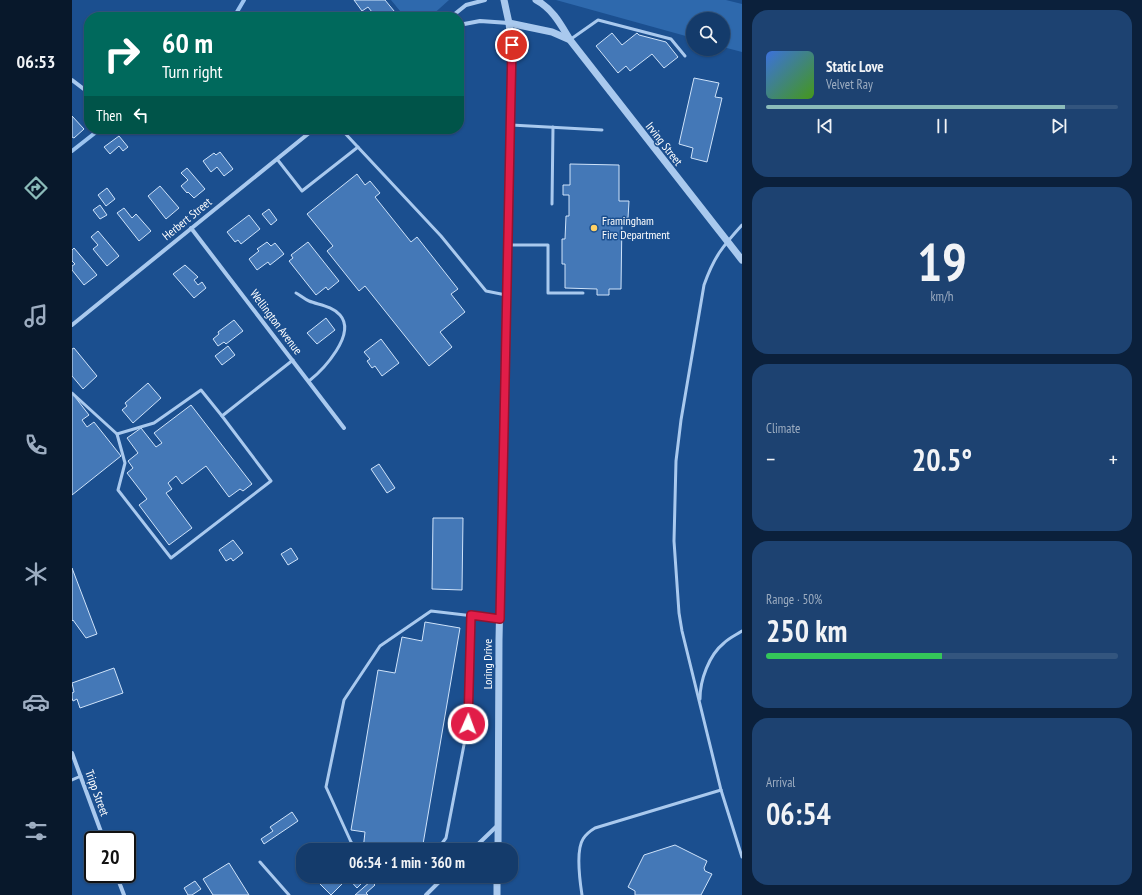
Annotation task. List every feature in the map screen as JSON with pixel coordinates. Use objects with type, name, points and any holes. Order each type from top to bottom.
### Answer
[{"type":"street","points":[[457,12],[466,5],[485,0]]},
{"type":"street","points":[[464,24],[480,21],[509,23],[504,0]]},
{"type":"street","name":"Irving Street","points":[[536,0],[546,6],[554,15],[570,40],[742,260]]},
{"type":"street","name":"Irving Street","points":[[509,23],[552,32],[570,40]]},
{"type":"street","name":"Loring Drive","points":[[498,843],[500,619],[512,52],[509,23]]},
{"type":"street","points":[[72,80],[84,89]]},
{"type":"street","name":"Herbert Street","points":[[72,325],[308,134]]},
{"type":"street","name":"Wellington Avenue","points":[[192,228],[344,428]]},
{"type":"street","name":"Tripp Street","points":[[72,752],[101,831]]},
{"type":"street","points":[[479,843],[498,824]]},
{"type":"street","points":[[119,883],[124,895]]},
{"type":"street","points":[[426,895],[438,883]]},
{"type":"street","points":[[497,883],[497,895]]},
{"type":"lane","points":[[570,40],[598,20],[671,39],[685,56]]},
{"type":"lane","points":[[510,125],[602,130]]},
{"type":"lane","points":[[552,204],[553,127]]},
{"type":"lane","points":[[346,134],[441,236],[486,291],[506,295]]},
{"type":"lane","points":[[277,159],[302,191],[358,147]]},
{"type":"lane","points":[[742,225],[727,242],[714,261],[704,285],[681,420],[676,461],[674,541],[679,613],[700,709],[721,790],[742,857]]},
{"type":"lane","points":[[508,245],[548,245],[548,293],[583,293]]},
{"type":"lane","points":[[296,293],[308,300],[326,306],[340,315],[345,328],[340,344],[331,358],[319,373],[309,381]]},
{"type":"lane","points":[[222,416],[293,360]]},
{"type":"lane","points":[[72,392],[117,434],[125,463],[118,490],[172,558],[271,481],[201,390],[154,423],[117,434]]},
{"type":"lane","points":[[352,843],[326,787],[344,700],[380,646],[431,611],[500,619]]},
{"type":"lane","points":[[442,843],[446,838],[468,724],[471,615]]},
{"type":"lane","points":[[700,709],[702,681],[715,652],[724,643],[742,631]]},
{"type":"lane","points":[[72,780],[81,776]]},
{"type":"lane","points":[[582,895],[579,869],[582,840],[594,828],[721,790]]},
{"type":"lane","points":[[260,862],[290,895]]},
{"type":"shaded area","points":[[391,0],[449,0],[436,12],[401,12]]},
{"type":"shaded area","points":[[556,0],[726,0],[742,4],[742,52],[730,49],[730,12],[686,12],[686,36]]},
{"type":"building","points":[[354,0],[385,0],[395,12],[372,12],[368,7],[362,11]]},
{"type":"building","points":[[612,33],[622,45],[637,33],[639,35],[666,42],[678,57],[664,68],[652,54],[630,71],[626,66],[618,73],[596,46]]},
{"type":"building","points":[[694,78],[719,83],[715,97],[722,98],[707,162],[691,158],[693,148],[679,144]]},
{"type":"building","points":[[72,116],[84,129],[74,138],[72,137]]},
{"type":"building","points":[[119,136],[128,147],[123,151],[119,146],[110,154],[104,147]]},
{"type":"building","points":[[220,152],[233,169],[224,176],[217,167],[211,172],[203,161],[214,153],[216,155]]},
{"type":"building","name":"Framingham Fire Department","points":[[570,164],[619,165],[619,201],[629,201],[628,218],[622,218],[621,289],[609,289],[609,295],[597,295],[597,289],[565,288],[565,264],[562,264],[562,239],[565,239],[566,216],[569,216],[569,195],[563,195],[563,185],[570,185]]},
{"type":"building","points":[[187,168],[205,189],[194,198],[181,186],[188,180],[181,173]]},
{"type":"building","points":[[357,174],[365,185],[370,181],[380,193],[375,197],[411,242],[417,237],[458,289],[451,294],[465,312],[440,332],[452,347],[429,366],[365,286],[359,291],[327,251],[333,246],[307,214]]},
{"type":"building","points":[[160,186],[179,208],[166,219],[148,196]]},
{"type":"building","points":[[107,188],[115,199],[106,206],[98,195]]},
{"type":"building","points":[[100,205],[107,215],[100,219],[93,210]]},
{"type":"building","points":[[124,208],[132,218],[136,214],[151,231],[139,241],[117,213]]},
{"type":"building","points":[[269,209],[277,220],[271,225],[262,214]]},
{"type":"building","points":[[249,215],[260,229],[241,244],[238,240],[235,242],[227,232]]},
{"type":"building","points":[[98,231],[119,256],[107,266],[93,249],[98,245],[91,237]]},
{"type":"building","points":[[267,242],[271,246],[275,243],[284,254],[270,265],[268,262],[257,270],[249,259],[259,251],[257,249]]},
{"type":"building","points":[[308,242],[339,281],[328,290],[326,287],[316,295],[289,261],[293,258],[291,255]]},
{"type":"building","points":[[74,248],[97,275],[84,285],[72,270],[72,266],[75,264],[72,261],[72,250]]},
{"type":"building","points":[[185,265],[198,277],[194,280],[198,285],[202,282],[206,288],[194,298],[173,274]]},
{"type":"building","points":[[326,318],[335,330],[317,344],[307,333]]},
{"type":"building","points":[[234,320],[243,331],[226,344],[224,342],[218,346],[213,339],[219,334],[218,332]]},
{"type":"building","points":[[381,339],[399,363],[382,376],[375,366],[372,368],[367,361],[370,359],[364,352]]},
{"type":"building","points":[[228,346],[235,355],[222,365],[215,356]]},
{"type":"building","points":[[74,348],[97,376],[83,389],[72,376],[72,349]]},
{"type":"building","points":[[148,383],[161,398],[133,423],[122,410],[127,406],[125,403]]},
{"type":"building","points":[[72,393],[89,415],[82,420],[87,427],[94,422],[121,456],[72,495]]},
{"type":"building","points":[[191,405],[252,484],[243,491],[240,489],[229,497],[206,466],[182,484],[176,476],[168,483],[172,489],[166,493],[192,528],[169,545],[139,505],[147,499],[127,473],[133,468],[128,461],[138,453],[127,438],[141,428],[156,447],[162,443],[154,433]]},
{"type":"building","points":[[379,464],[395,488],[387,493],[371,469]]},
{"type":"building","points":[[433,518],[463,518],[462,590],[432,589]]},
{"type":"building","points":[[233,540],[243,553],[233,561],[231,558],[226,561],[219,550]]},
{"type":"building","points":[[291,548],[298,559],[288,565],[281,554]]},
{"type":"building","points":[[72,568],[97,634],[86,638],[73,620],[72,621]]},
{"type":"building","points":[[425,622],[460,628],[423,843],[364,843],[365,832],[351,830],[378,670],[395,673],[402,637],[422,641]]},
{"type":"building","points":[[114,668],[123,693],[80,708],[77,699],[73,701],[72,693],[74,692],[72,683]]},
{"type":"building","points":[[292,812],[298,821],[264,844],[261,839],[273,831],[270,827]]},
{"type":"building","points":[[675,845],[707,861],[704,868],[705,871],[712,874],[701,895],[635,895],[635,891],[628,887],[644,855]]},
{"type":"building","points":[[229,863],[249,895],[213,895],[203,879]]},
{"type":"building","points":[[195,881],[201,889],[192,895],[188,895],[184,888]]},
{"type":"building","points":[[321,883],[343,883],[331,895],[320,884]]},
{"type":"building","points":[[352,883],[362,883],[357,888]]},
{"type":"building","points":[[369,883],[373,883],[375,885],[366,893],[368,895],[355,895]]},
{"type":"waterway","points":[[237,12],[244,0]]},
{"type":"waterway","points":[[72,151],[94,134]]},
{"type":"place","name":"Framingham Fire Department","points":[[594,228]]},
{"type":"route","points":[[468,724],[471,615],[500,619],[512,45]]}]
